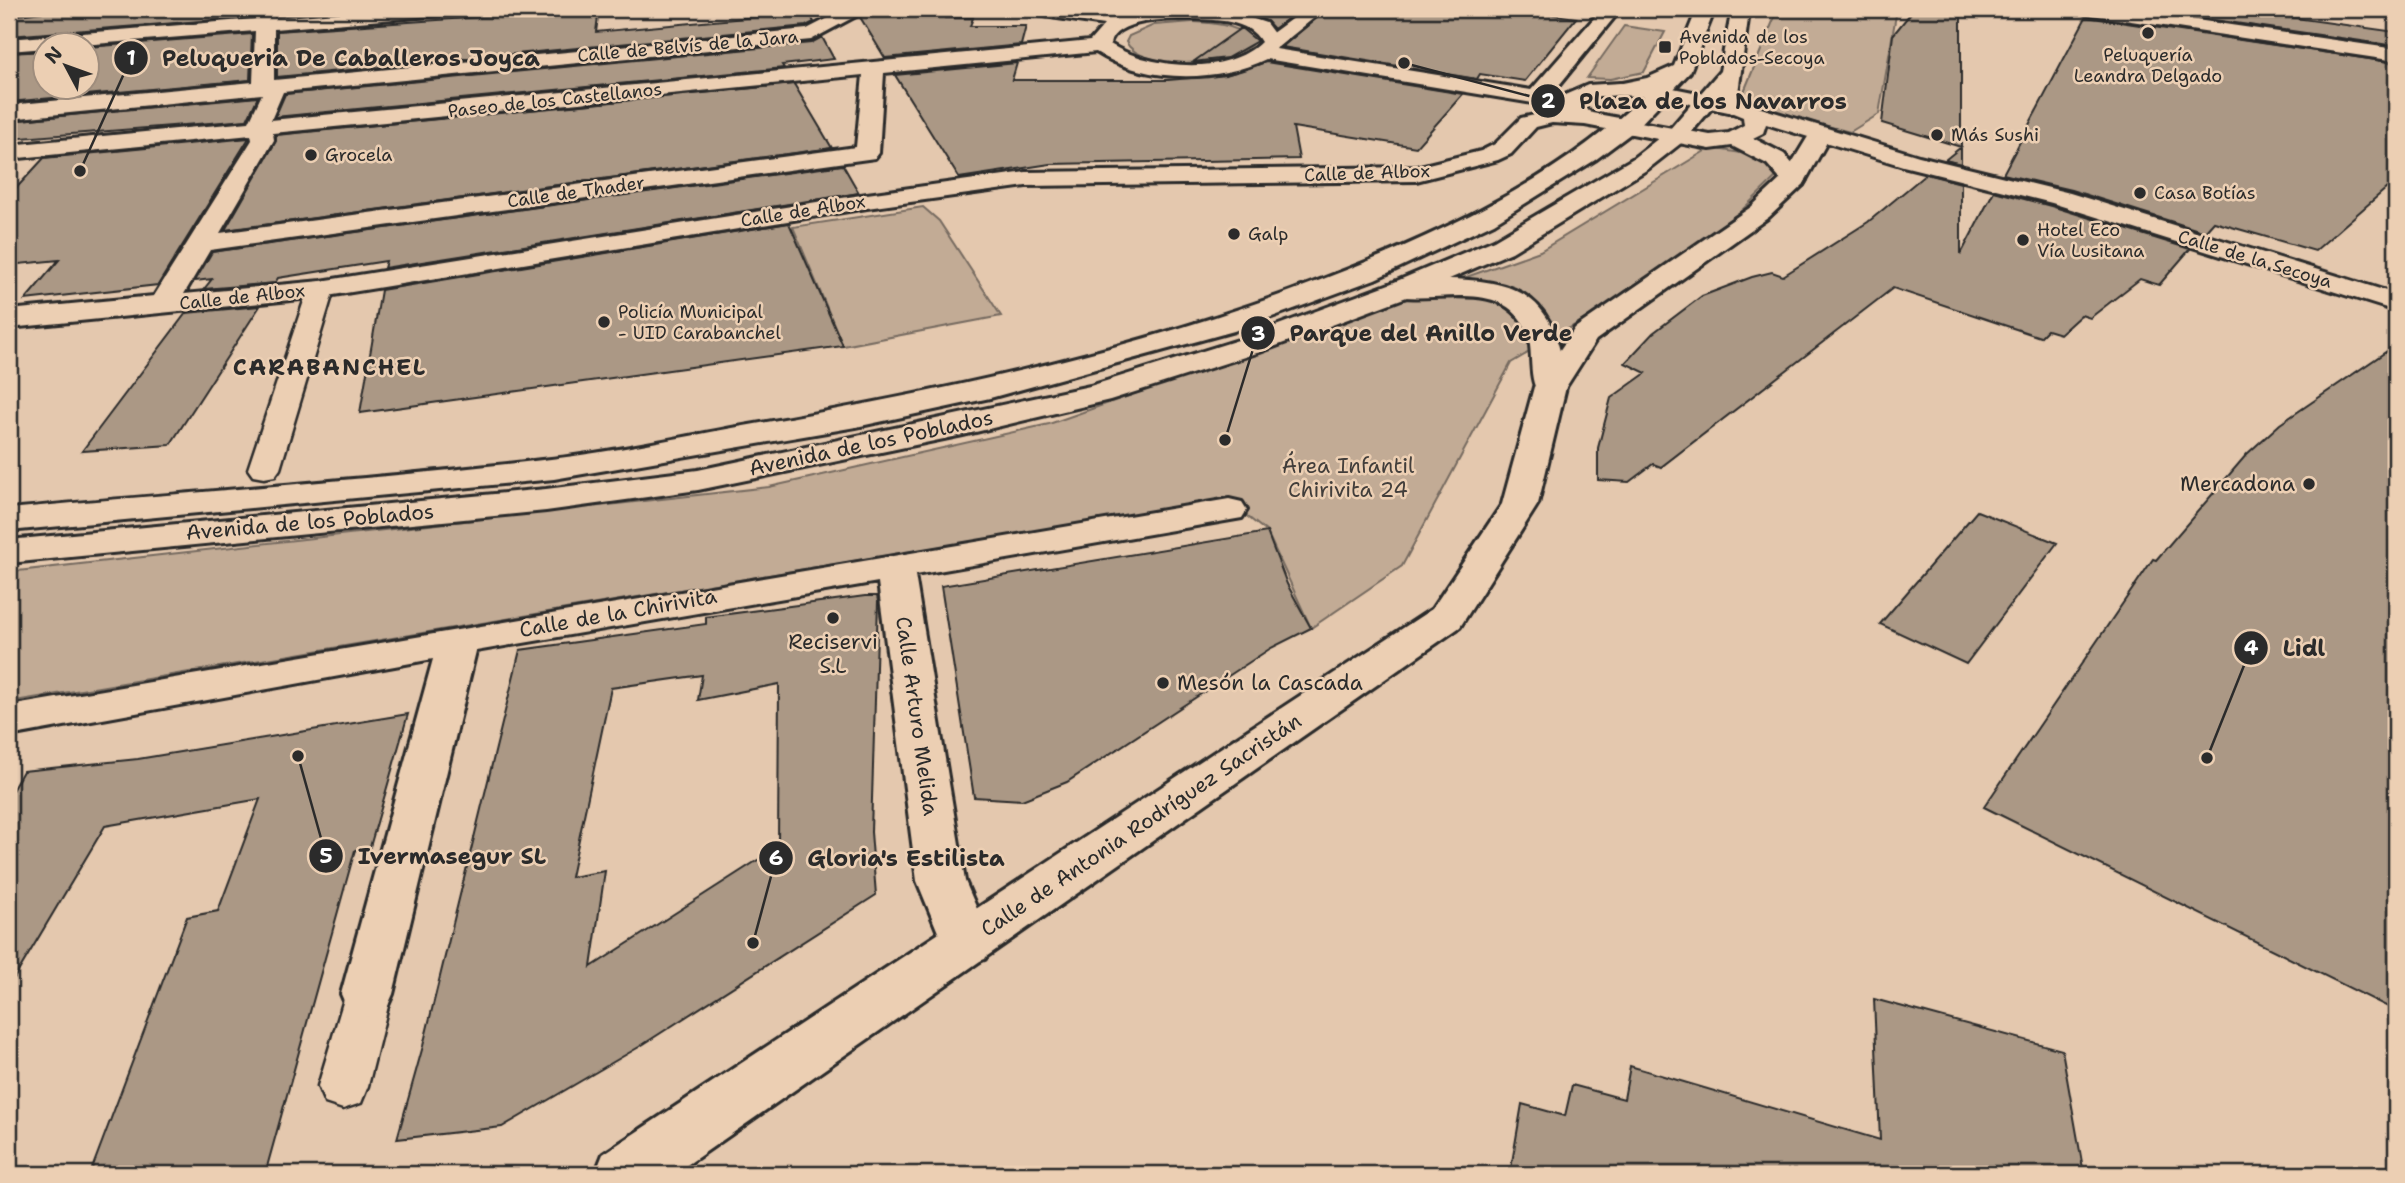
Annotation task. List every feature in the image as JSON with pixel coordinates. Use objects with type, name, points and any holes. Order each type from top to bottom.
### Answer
[{"type":"street","points":[[9,45],[264,17],[454,9]]},
{"type":"street","name":"Calle de Belvís de la Jara","points":[[9,112],[262,85],[811,34],[860,9]]},
{"type":"street","points":[[1031,9],[1122,22]]},
{"type":"street","points":[[1267,48],[1269,34],[1241,20],[1172,11],[1142,13],[1122,22],[1100,38],[1100,46],[1124,61],[1165,68],[1231,65],[1267,48],[1316,9]]},
{"type":"street","points":[[1536,97],[1555,79],[1612,9]]},
{"type":"street","name":"Avenida de los Poblados","points":[[9,520],[554,469],[856,417],[990,389],[1224,325],[1365,273],[1485,218],[1587,155],[1626,126],[1663,92],[1683,68],[1706,9]]},
{"type":"street","name":"Avenida de los Poblados","points":[[9,552],[546,500],[698,480],[951,428],[1099,393],[1249,346],[1402,289],[1503,246],[1640,164],[1676,135],[1708,102],[1728,75],[1739,19],[1744,9]]},
{"type":"street","points":[[2085,9],[2396,55]]},
{"type":"street","points":[[163,305],[262,140],[260,120],[273,93],[262,85],[264,17]]},
{"type":"street","name":"Paseo de los Castellanos","points":[[9,152],[1100,46]]},
{"type":"street","points":[[1267,48],[1536,97],[1577,113],[1626,126],[1710,142]]},
{"type":"street","points":[[1536,97],[1653,83],[1683,68]]},
{"type":"street","name":"Calle de Thader","points":[[201,243],[867,153],[874,69]]},
{"type":"street","points":[[1640,164],[1710,142],[1735,139],[1755,128],[1746,112],[1727,93],[1728,75]]},
{"type":"street","points":[[1620,89],[1663,92],[1746,112]]},
{"type":"street","points":[[1587,155],[1577,113],[1570,99],[1588,91]]},
{"type":"street","name":"Calle de la Secoya","points":[[1746,112],[1807,156],[1845,152],[1911,161],[2061,198],[2396,303]]},
{"type":"street","name":"Calle de Albox","points":[[9,319],[321,289],[867,201],[1026,179],[1416,174],[1465,165],[1504,149],[1521,128],[1531,121],[1577,113]]},
{"type":"street","points":[[1735,139],[1775,156],[1786,165],[1807,156]]},
{"type":"street","name":"Calle de Antonia Rodríguez Sacristán","points":[[624,1174],[1446,618],[1520,504],[1550,387],[1585,334],[1760,212],[1807,156]]},
{"type":"street","points":[[1402,289],[1446,286],[1494,292],[1521,306],[1535,319],[1547,350],[1550,387]]},
{"type":"street","points":[[264,469],[321,289]]},
{"type":"street","name":"Calle de la Chirivita","points":[[9,721],[458,641],[1229,510]]},
{"type":"street","name":"Calle Arturo Melida","points":[[895,566],[942,881],[967,944]]},
{"type":"street","points":[[343,1086],[458,641]]},
{"type":"green space","points":[[204,9],[244,9],[242,16],[234,19],[88,32],[32,32],[32,37],[9,39],[9,33]]},
{"type":"green space","points":[[1778,9],[1897,9],[1879,114],[1850,132],[1763,109],[1743,94]]},
{"type":"green space","points":[[1193,22],[1231,27],[1251,38],[1251,45],[1225,58],[1187,63],[1149,58],[1135,52],[1126,42],[1129,36],[1154,25]]},
{"type":"green space","points":[[1624,26],[1665,32],[1644,72],[1610,79],[1587,78]]},
{"type":"green space","name":"Área Infantil Chirivita 24","points":[[1710,148],[1754,155],[1775,163],[1777,176],[1740,212],[1610,304],[1511,363],[1402,566],[1311,628],[1267,532],[1225,499],[9,702],[9,572],[769,487],[1049,424],[1540,251]]},
{"type":"green space","points":[[923,207],[939,221],[1001,316],[843,346],[793,227]]},
{"type":"building","points":[[68,9],[253,9],[253,17],[32,32],[32,34],[9,36],[9,16]]},
{"type":"building","points":[[277,9],[358,9],[277,15]]},
{"type":"building","points":[[599,9],[596,32],[809,12],[814,22],[806,26],[277,77],[277,31]]},
{"type":"building","points":[[1269,9],[1301,9],[1274,29],[1267,21],[1257,17]]},
{"type":"building","points":[[1327,9],[1513,9],[1576,18],[1525,81],[1480,74],[1477,79],[1282,47]]},
{"type":"building","points":[[1914,9],[1961,9],[1961,147],[1882,123],[1893,35]]},
{"type":"building","points":[[2138,9],[2232,9],[2396,32],[2396,46]]},
{"type":"building","points":[[865,14],[948,14],[946,18],[973,18],[970,26],[1026,26],[1021,45],[885,58],[860,17]]},
{"type":"building","points":[[2086,17],[2396,63],[2396,180],[2315,251],[2214,222],[2205,232],[2071,190],[2003,174]]},
{"type":"building","points":[[1241,28],[1257,41],[1227,58],[1193,62]]},
{"type":"building","points":[[252,34],[250,80],[102,94],[102,46]]},
{"type":"building","points":[[822,37],[834,59],[782,65],[784,68],[275,117],[285,94],[811,43]]},
{"type":"building","points":[[32,52],[32,100],[9,102],[9,53]]},
{"type":"building","points":[[1266,62],[1463,94],[1416,147],[1293,127],[1299,159],[1050,164],[959,178],[895,75],[1017,63],[1012,80],[1168,80],[1226,75]]},
{"type":"building","points":[[794,84],[832,148],[225,230],[276,141],[276,135]]},
{"type":"building","points":[[258,97],[247,120],[9,139],[9,121]]},
{"type":"building","points":[[249,138],[158,285],[25,300],[59,260],[9,265],[9,196],[44,158]]},
{"type":"building","points":[[1961,147],[1961,164],[1945,160]]},
{"type":"building","points":[[843,165],[859,193],[384,268],[386,261],[278,278],[275,283],[204,289],[212,279],[195,281],[212,252]]},
{"type":"building","points":[[1926,174],[1961,183],[1961,254],[1994,191],[2190,249],[2159,285],[2140,279],[2090,318],[2081,315],[2060,334],[2047,330],[2040,337],[1893,288],[1661,467],[1653,464],[1629,482],[1598,480],[1598,448],[1611,398],[1646,373],[1625,363],[1653,333],[1702,296],[1772,272],[1783,276],[1868,222]]},
{"type":"building","name":"Policía Municipal - UID Carabanchel","points":[[789,223],[843,346],[360,413],[381,290]]},
{"type":"building","points":[[260,306],[170,445],[82,451],[186,313]]},
{"type":"building","points":[[2396,345],[2396,1011],[1984,807],[2153,559],[2156,560],[2247,454],[2280,424]]},
{"type":"building","points":[[1977,511],[2057,543],[1966,664],[1880,624]]},
{"type":"building","points":[[1267,532],[1287,584],[1311,628],[1271,648],[1067,782],[1022,800],[974,797],[941,586]]},
{"type":"building","points":[[877,596],[871,832],[876,895],[639,1047],[502,1127],[397,1139],[423,1046],[520,650],[706,624],[706,617]],"holes":[[[702,675],[698,700],[779,684],[778,847],[591,967],[605,871],[571,877],[611,688]]]},
{"type":"building","points":[[408,714],[370,847],[355,850],[265,1174],[90,1174],[187,917],[218,911],[260,799],[105,826],[9,987],[9,796],[23,771],[138,759]]},
{"type":"building","points":[[1874,999],[2062,1050],[2084,1174],[1510,1174],[1522,1104],[1565,1116],[1572,1085],[1624,1099],[1630,1066],[1880,1140]]},
{"type":"place","name":"Peluquería Leandra Delgado","points":[[2148,33]]},
{"type":"place","name":"Avenida de los Poblados-Secoya","points":[[1665,47]]},
{"type":"place","name":"Plaza de los Navarros","points":[[1404,63]]},
{"type":"place","name":"Más Sushi","points":[[1937,135]]},
{"type":"place","name":"Grocela","points":[[311,155]]},
{"type":"place","name":"Peluqueria De Caballeros Joyca","points":[[80,171]]},
{"type":"place","name":"Casa Botías","points":[[2140,193]]},
{"type":"place","name":"Galp","points":[[1234,234]]},
{"type":"place","name":"Hotel Eco Vía Lusitana","points":[[2023,240]]},
{"type":"place","name":"Policía Municipal - UID Carabanchel","points":[[604,322]]},
{"type":"place","name":"Parque del Anillo Verde","points":[[1225,440]]},
{"type":"place","name":"Mercadona","points":[[2309,484]]},
{"type":"place","name":"Reciservi S.L","points":[[833,618]]},
{"type":"place","name":"Mesón la Cascada","points":[[1163,683]]},
{"type":"place","name":"Ivermasegur SL","points":[[298,756]]},
{"type":"place","name":"Lidl","points":[[2207,758]]},
{"type":"place","name":"Gloria's Estilista","points":[[753,943]]},
{"type":"district","name":"CARABANCHEL","points":[[330,367]]}]
